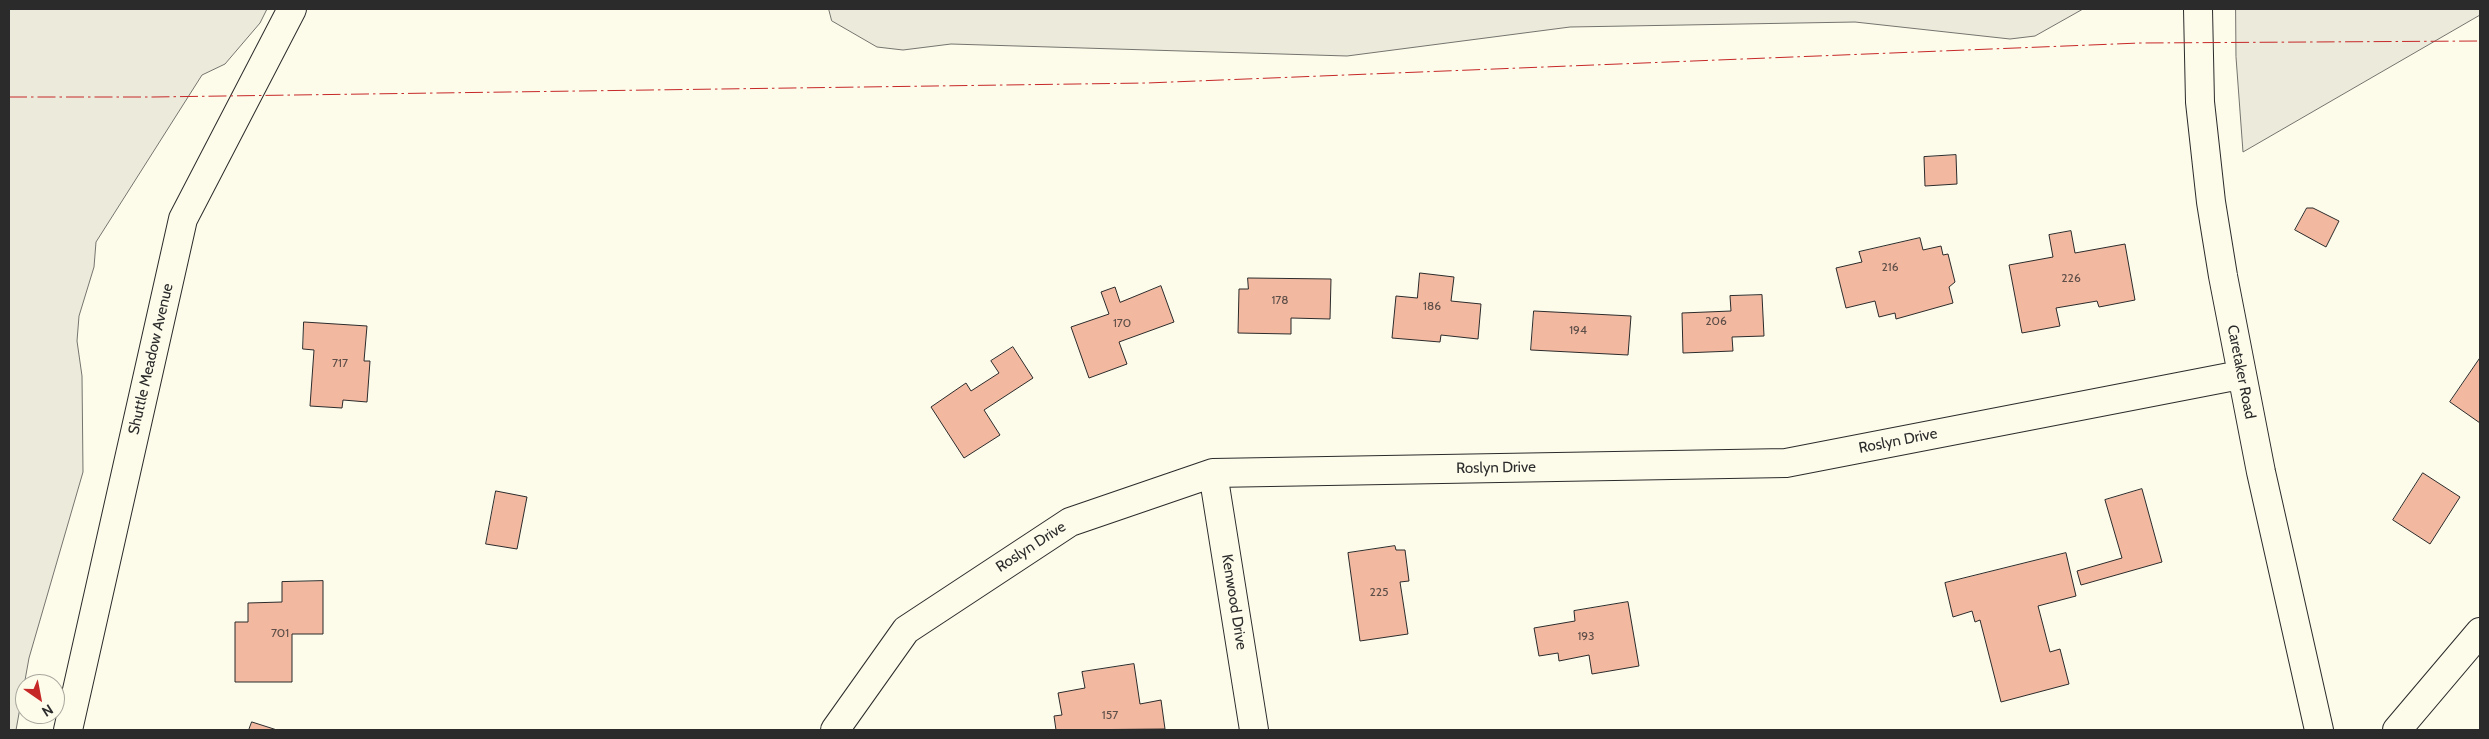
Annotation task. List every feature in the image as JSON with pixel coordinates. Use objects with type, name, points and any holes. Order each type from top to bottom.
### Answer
[{"type":"street","name":"Shuttle Meadow Avenue","points":[[68,730],[183,219],[292,9]]},
{"type":"street","name":"Caretaker Road","points":[[2198,9],[2200,102],[2211,202],[2240,376],[2319,730]]},
{"type":"street","name":"Roslyn Drive","points":[[835,730],[906,630],[1070,522],[1213,473],[1786,463],[2240,376]]},
{"type":"street","name":"Kenwood Drive","points":[[1213,473],[1254,730]]},
{"type":"street","points":[[2397,730],[2480,632]]},
{"type":"shaded area","points":[[9,9],[267,9],[260,23],[225,64],[202,75],[96,242],[94,267],[79,316],[77,341],[82,376],[83,472],[29,658],[26,674],[15,674],[15,724],[17,724],[16,730],[9,730]]},
{"type":"shaded area","points":[[829,9],[2083,9],[2035,36],[2010,39],[1855,22],[1570,27],[1347,56],[951,44],[903,50],[877,47],[832,21]]},
{"type":"shaded area","points":[[2236,9],[2480,9],[2480,15],[2243,152],[2236,57]]},
{"type":"building","points":[[1956,155],[1957,184],[1925,186],[1924,157]]},
{"type":"building","points":[[2307,208],[2313,208],[2339,221],[2326,247],[2295,230]]},
{"type":"building","points":[[2071,231],[2075,253],[2125,244],[2135,300],[2099,307],[2097,301],[2056,308],[2060,326],[2022,333],[2009,265],[2053,257],[2049,235]]},
{"type":"building","points":[[1920,238],[1923,250],[1941,246],[1943,255],[1948,254],[1955,282],[1949,287],[1953,303],[1896,319],[1895,313],[1879,317],[1875,301],[1846,308],[1836,268],[1862,262],[1859,252]]},
{"type":"building","points":[[1420,273],[1454,277],[1451,301],[1481,304],[1478,339],[1441,335],[1440,342],[1392,338],[1396,296],[1417,298]]},
{"type":"building","points":[[1248,278],[1331,279],[1330,319],[1291,318],[1291,334],[1238,333],[1239,289],[1248,289]]},
{"type":"building","points":[[1161,286],[1174,322],[1119,342],[1127,364],[1089,378],[1071,327],[1109,314],[1101,292],[1115,287],[1120,302]]},
{"type":"building","points":[[1762,295],[1764,336],[1732,337],[1733,351],[1683,353],[1682,313],[1731,311],[1730,296]]},
{"type":"building","points":[[1534,311],[1631,316],[1628,355],[1531,350]]},
{"type":"building","points":[[304,322],[367,326],[364,361],[370,361],[367,402],[343,400],[342,408],[310,406],[314,350],[303,349]]},
{"type":"building","points":[[1013,347],[1033,378],[984,410],[1000,435],[964,458],[931,407],[966,383],[971,391],[999,373],[991,361]]},
{"type":"building","points":[[2480,358],[2480,423],[2450,402]]},
{"type":"building","points":[[2423,473],[2460,497],[2430,544],[2393,520]]},
{"type":"building","points":[[2142,489],[2162,562],[2081,585],[2077,571],[2122,558],[2105,500]]},
{"type":"building","points":[[496,491],[527,497],[517,549],[486,544]]},
{"type":"building","points":[[1395,546],[1396,550],[1405,550],[1409,581],[1400,582],[1408,634],[1360,641],[1348,553]]},
{"type":"building","points":[[2066,553],[2076,596],[2038,606],[2050,652],[2060,649],[2069,684],[2001,702],[1980,620],[1975,622],[1972,611],[1953,617],[1945,583]]},
{"type":"building","points":[[323,581],[323,634],[292,634],[292,682],[235,682],[235,622],[248,622],[248,603],[282,602],[282,582]]},
{"type":"building","points":[[1628,602],[1639,666],[1592,674],[1589,655],[1559,661],[1558,653],[1539,656],[1534,628],[1575,621],[1574,611]]},
{"type":"building","points":[[1134,664],[1140,704],[1161,700],[1165,729],[1056,730],[1054,716],[1062,715],[1058,693],[1085,688],[1082,672]]},
{"type":"building","points":[[252,722],[277,730],[249,730]]},
{"type":"power","points":[[9,97],[153,97],[1147,83],[2140,43],[2480,41]]}]
